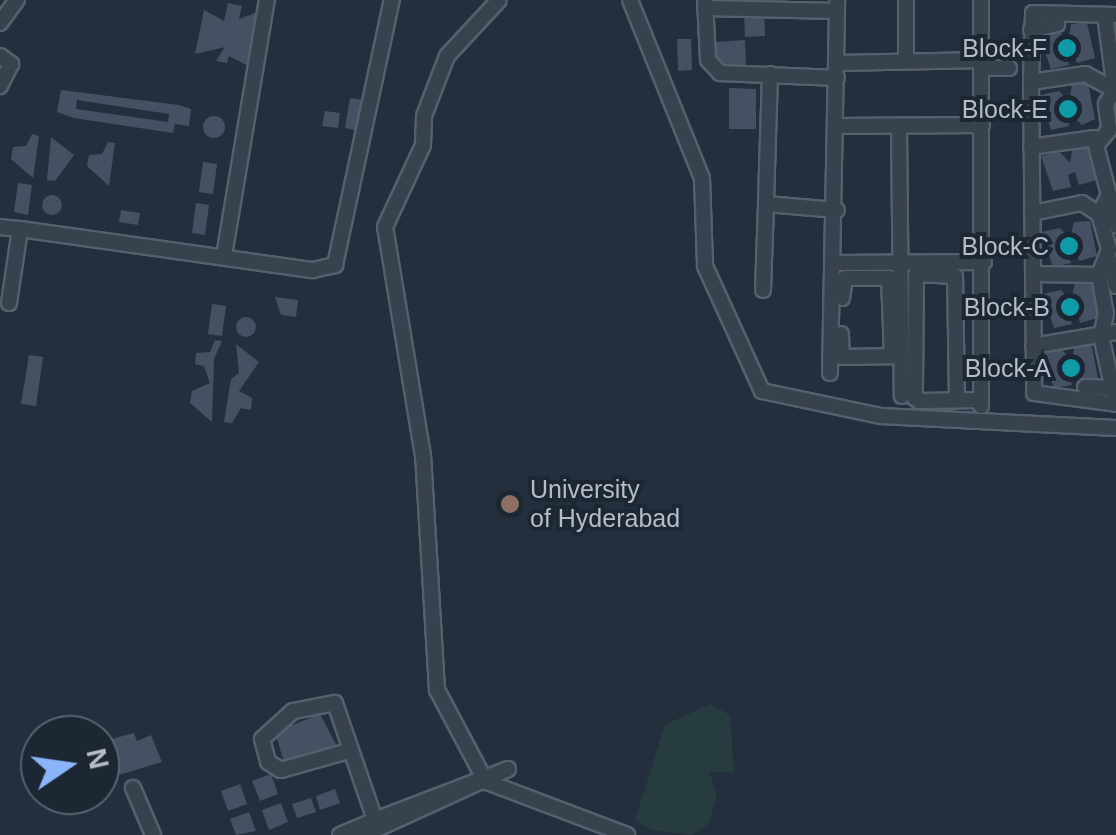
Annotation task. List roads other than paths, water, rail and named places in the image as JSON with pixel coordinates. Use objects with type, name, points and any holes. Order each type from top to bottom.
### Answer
[{"type":"street","points":[[0,23],[17,0]]},
{"type":"street","points":[[224,256],[268,0]]},
{"type":"street","points":[[0,226],[313,270],[342,258],[392,0]]},
{"type":"street","points":[[499,0],[447,56],[424,116],[423,144],[385,227],[423,456],[437,690],[485,779],[592,815],[627,835]]},
{"type":"street","points":[[630,0],[702,178],[705,266],[762,391],[881,416],[1116,428]]},
{"type":"street","points":[[906,0],[906,61]]},
{"type":"street","points":[[957,400],[955,276],[916,274],[914,397],[981,403],[982,0]]},
{"type":"street","points":[[830,373],[837,210],[837,70],[837,5],[705,4],[712,67],[730,76],[837,70],[906,61],[1009,68]]},
{"type":"street","points":[[1098,143],[1113,136],[1106,104],[1116,90],[1110,15],[1044,9],[1033,12],[1031,147],[1036,396],[1115,398]]},
{"type":"street","points":[[1031,30],[1057,24]]},
{"type":"street","points":[[0,56],[11,64],[0,86]]},
{"type":"street","points":[[763,290],[770,74]]},
{"type":"street","points":[[1031,82],[1084,74],[1116,90]]},
{"type":"street","points":[[837,126],[982,125]]},
{"type":"street","points":[[897,356],[902,262],[900,126]]},
{"type":"street","points":[[1031,147],[1084,135],[1098,143],[1116,225]]},
{"type":"street","points":[[1109,194],[1099,214],[1116,286]]},
{"type":"street","points":[[1032,213],[1082,203],[1099,214]]},
{"type":"street","points":[[766,204],[837,210]]},
{"type":"street","points":[[10,303],[20,229]]},
{"type":"street","points":[[1108,256],[1098,276],[1115,398]]},
{"type":"street","points":[[834,263],[984,262]]},
{"type":"street","points":[[1033,274],[1098,276]]},
{"type":"street","points":[[897,356],[842,357],[844,278],[889,278],[902,396]]},
{"type":"street","points":[[1034,346],[1109,341]]},
{"type":"street","points":[[1085,388],[1115,398]]},
{"type":"street","points":[[348,751],[281,770],[268,762],[262,740],[294,712],[333,701],[374,830]]},
{"type":"street","points":[[340,835],[374,830],[485,779]]},
{"type":"street","points":[[133,788],[153,835]]},
{"type":"place","name":"Block-F","points":[[1067,48]]},
{"type":"place","name":"Block-E","points":[[1068,109]]},
{"type":"place","name":"Block-C","points":[[1069,246]]},
{"type":"place","name":"Block-B","points":[[1070,307]]},
{"type":"place","name":"Block-A","points":[[1071,368]]},
{"type":"place","name":"University of Hyderabad","points":[[510,504]]}]
